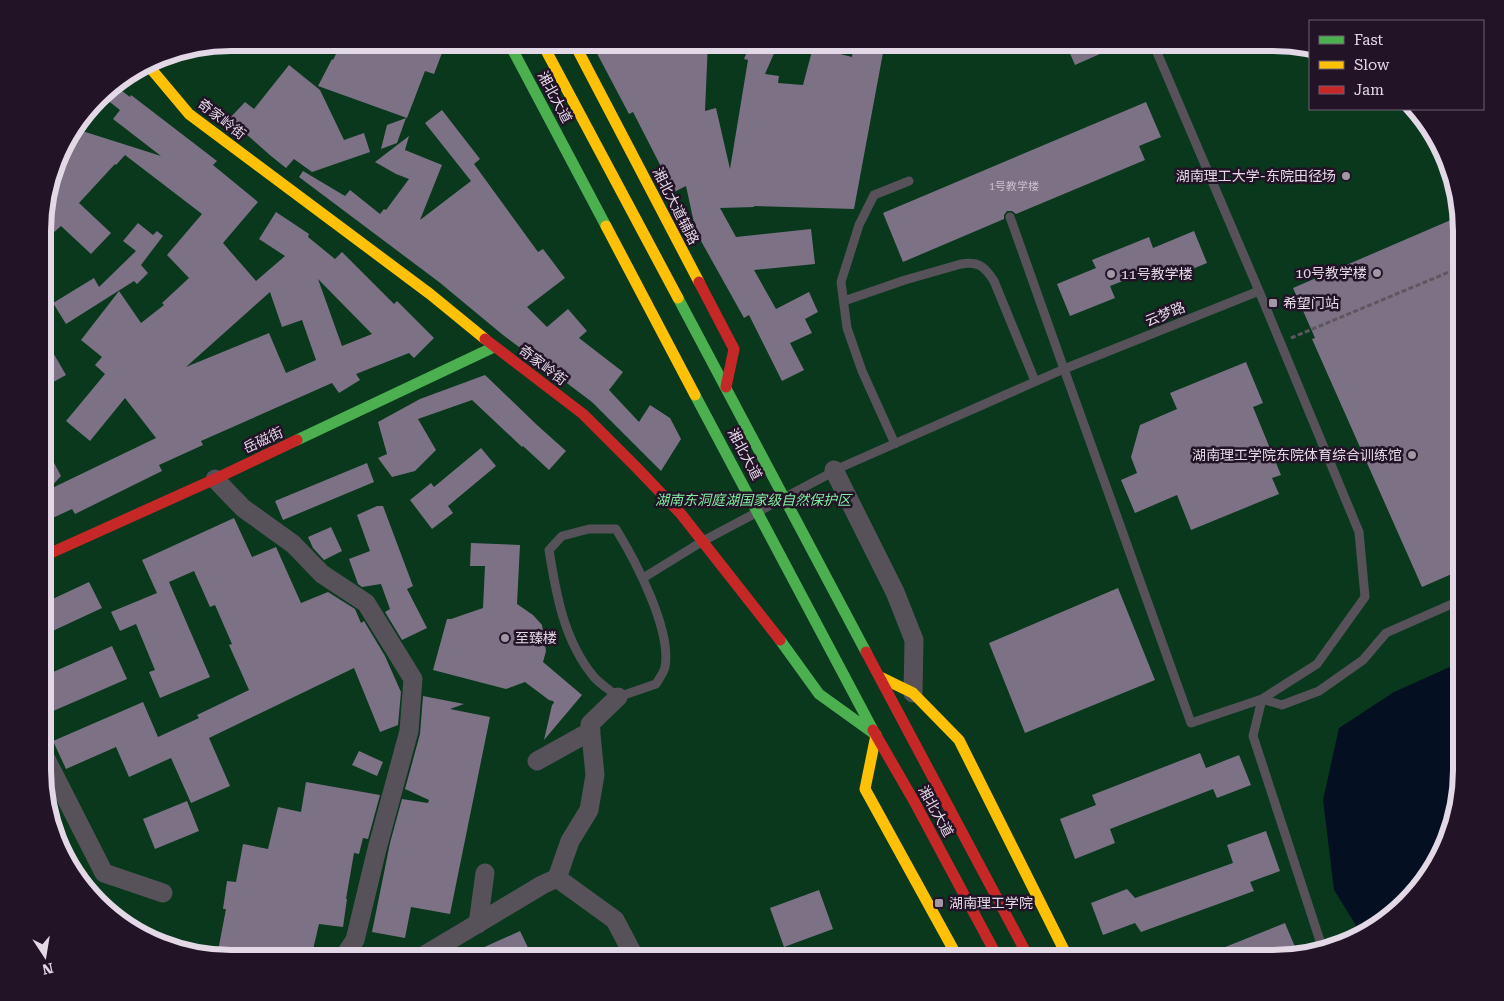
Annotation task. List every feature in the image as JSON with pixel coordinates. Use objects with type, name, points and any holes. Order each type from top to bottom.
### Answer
[{"type":"main road","name":"湘北大道","points":[[514,51],[876,735],[914,801],[994,950]]},
{"type":"main road","name":"湘北大道","points":[[547,51],[1025,950]]},
{"type":"main road","name":"湘北大道辅路","points":[[579,51],[734,349],[726,387]]},
{"type":"main road","name":"奇家岭街","points":[[152,70],[189,114],[430,294],[494,347],[583,414],[681,514],[819,694],[876,735]]},
{"type":"main road","name":"岳磁街","points":[[51,553],[215,479],[494,347]]},
{"type":"main road","points":[[880,677],[914,701],[958,740],[1064,950]]},
{"type":"main road","points":[[917,725],[920,751]]},
{"type":"main road","points":[[876,735],[864,789],[954,950]]},
{"type":"street","points":[[834,470],[895,592],[914,640],[914,701]]},
{"type":"street","points":[[215,479],[243,508],[293,544],[322,574],[366,602],[412,679],[409,731],[355,940],[348,950]]},
{"type":"street","points":[[434,950],[542,885],[557,878],[570,841],[589,810],[596,775],[590,724],[618,696]]},
{"type":"street","points":[[537,760],[591,731]]},
{"type":"street","points":[[51,769],[104,873],[163,893]]},
{"type":"street","points":[[478,924],[485,873]]},
{"type":"street","points":[[557,878],[615,920],[631,950]]},
{"type":"lane","points":[[1010,217],[1191,723],[1262,699],[1317,664],[1366,597],[1359,532],[1157,51]]},
{"type":"lane","points":[[894,444],[862,371],[847,328],[841,282],[859,225],[874,195],[909,180]]},
{"type":"lane","points":[[844,301],[905,280],[962,264],[979,264],[988,271],[994,281],[1035,381]]},
{"type":"lane","name":"云梦路","points":[[643,578],[703,541],[834,470],[1035,381],[1259,291]]},
{"type":"lane","points":[[589,529],[616,529],[643,578],[666,645],[665,668],[656,684],[618,696],[594,678],[568,632],[559,607],[549,550],[562,536],[589,529]]},
{"type":"lane","points":[[1262,699],[1282,705],[1319,691],[1364,660],[1386,633],[1453,604]]},
{"type":"lane","points":[[1262,699],[1253,736],[1321,944]]},
{"type":"path","points":[[1280,343],[1453,270]]},
{"type":"green space","name":"湖南东洞庭湖国家级自然保护区","points":[[231,51],[1273,51],[1309,55],[1309,110],[1406,110],[1429,141],[1439,162],[1447,184],[1453,231],[1453,770],[1447,817],[1429,860],[1408,889],[1392,905],[1363,926],[1320,944],[1273,950],[231,950],[184,944],[141,926],[112,905],[96,889],[75,860],[57,817],[53,794],[51,770],[51,231],[57,184],[65,162],[75,141],[96,112],[112,96],[141,75],[184,57]]},
{"type":"water","points":[[1453,666],[1453,770],[1451,794],[1447,817],[1439,839],[1429,860],[1416,879],[1392,905],[1358,929],[1334,890],[1323,800],[1339,728],[1394,692]]},
{"type":"building","points":[[338,51],[437,51],[442,53],[434,74],[425,71],[407,118],[318,86]]},
{"type":"building","points":[[596,51],[708,51],[705,111],[716,108],[730,169],[748,60],[744,59],[747,51],[775,51],[765,74],[779,76],[778,83],[803,85],[812,51],[829,51],[852,57],[853,51],[883,51],[854,209],[754,206],[720,208],[736,237],[811,229],[815,264],[754,270],[776,309],[809,292],[818,312],[805,319],[812,333],[790,343],[804,370],[782,381],[749,315],[744,318],[696,232],[686,186],[674,192],[633,112],[629,114]]},
{"type":"building","points":[[1069,51],[1107,51],[1075,65]]},
{"type":"building","points":[[289,65],[320,90],[344,140],[364,133],[370,152],[312,172],[294,159],[286,168],[229,119],[245,102],[254,109]]},
{"type":"building","points":[[120,90],[130,97],[131,95],[217,161],[213,165],[258,202],[223,243],[256,281],[285,256],[259,239],[276,212],[309,234],[308,237],[335,259],[342,252],[394,304],[397,301],[434,338],[414,358],[409,353],[356,374],[360,380],[339,393],[332,383],[201,441],[203,445],[159,465],[162,471],[75,514],[72,509],[51,519],[51,489],[156,438],[125,398],[90,441],[66,421],[105,374],[95,365],[102,357],[81,340],[119,291],[141,323],[164,305],[162,303],[189,278],[167,255],[202,214],[125,155],[79,203],[111,233],[91,254],[61,226],[51,235],[57,184],[70,151],[82,131],[161,156],[113,119],[120,110],[108,100]],"holes":[[[318,279],[372,334],[342,346]],[[270,292],[282,327],[302,320],[316,360],[286,373],[269,333],[186,367]]]},
{"type":"building","points":[[1146,102],[1161,137],[1139,146],[1145,160],[1016,214],[1012,211],[1007,211],[1004,219],[903,262],[883,213]]},
{"type":"building","points":[[442,110],[480,159],[474,164],[538,252],[543,249],[565,278],[527,307],[547,327],[568,309],[587,331],[579,338],[623,372],[609,390],[639,422],[650,405],[670,418],[681,439],[661,471],[592,402],[503,335],[439,282],[299,177],[303,171],[345,196],[350,190],[380,214],[384,209],[386,210],[409,179],[375,162],[409,136],[405,150],[442,165],[420,220],[471,181],[425,123]]},
{"type":"building","points":[[406,118],[397,143],[381,149],[387,125]]},
{"type":"building","name":"湖南理工学院东院体育综合训练馆","points":[[1452,219],[1453,573],[1422,587],[1312,339],[1315,338],[1293,288]]},
{"type":"building","points":[[138,223],[153,235],[157,231],[163,236],[141,265],[148,273],[137,284],[134,281],[66,324],[53,303],[94,278],[99,287],[136,251],[123,241]]},
{"type":"building","name":"11号教学楼","points":[[1194,231],[1207,263],[1165,280],[1159,267],[1110,286],[1115,298],[1070,316],[1057,284],[1096,268],[1092,260],[1149,237],[1153,248]]},
{"type":"building","points":[[51,349],[66,375],[51,383]]},
{"type":"building","points":[[1246,362],[1263,403],[1253,407],[1281,475],[1272,478],[1279,494],[1191,530],[1177,495],[1135,513],[1121,480],[1137,473],[1131,457],[1140,425],[1177,409],[1170,393]]},
{"type":"building","points":[[485,375],[566,451],[549,470],[472,400],[418,419],[436,450],[415,471],[392,477],[378,458],[387,454],[378,422],[420,399]]},
{"type":"building","points":[[481,448],[496,466],[448,506],[453,513],[432,529],[410,500],[431,483],[434,487]]},
{"type":"building","points":[[51,457],[61,476],[51,487]]},
{"type":"building","points":[[367,463],[374,482],[283,520],[275,501]]},
{"type":"building","points":[[377,506],[383,506],[413,586],[407,589],[427,628],[402,640],[385,612],[390,609],[381,584],[362,587],[358,584],[349,559],[370,551],[357,515]]},
{"type":"building","points":[[234,518],[252,557],[276,547],[301,603],[328,592],[355,609],[361,623],[364,621],[385,656],[401,692],[398,725],[380,732],[354,668],[209,738],[230,786],[191,803],[171,758],[129,777],[116,747],[66,769],[53,741],[143,702],[158,737],[199,718],[197,715],[249,690],[229,645],[232,644],[215,605],[210,607],[194,571],[169,582],[210,677],[160,698],[149,672],[155,670],[136,624],[120,631],[111,612],[157,593],[142,560]]},
{"type":"building","points":[[331,527],[342,551],[324,560],[313,548],[308,537]]},
{"type":"building","name":"至臻楼","points":[[471,543],[520,545],[517,604],[533,615],[542,625],[546,651],[543,662],[582,695],[544,740],[554,703],[525,682],[506,689],[433,670],[447,619],[483,608],[485,566],[470,566]]},
{"type":"building","points":[[89,582],[102,608],[51,632],[51,600]]},
{"type":"building","points":[[1118,588],[1155,680],[1025,733],[989,643]]},
{"type":"building","points":[[112,646],[127,679],[51,712],[51,673]]},
{"type":"building","points":[[423,696],[464,704],[450,709],[490,717],[450,914],[411,907],[405,938],[372,932],[390,843],[402,799],[428,803],[429,800],[405,789],[420,734]]},
{"type":"building","points":[[359,751],[383,762],[377,776],[352,765]]},
{"type":"building","points":[[1200,753],[1206,768],[1239,755],[1251,785],[1217,798],[1213,789],[1110,829],[1115,843],[1075,859],[1060,819],[1096,805],[1092,795]]},
{"type":"building","points":[[306,782],[380,795],[368,839],[363,838],[359,854],[354,853],[343,927],[319,924],[313,950],[218,949],[226,909],[223,909],[227,881],[236,882],[243,844],[268,849],[278,807],[301,812]]},
{"type":"building","points":[[187,801],[199,831],[155,849],[143,819]]},
{"type":"building","points":[[1266,831],[1280,871],[1250,882],[1254,891],[1141,932],[1135,923],[1103,935],[1091,903],[1127,889],[1135,898],[1233,863],[1227,845]]},
{"type":"building","points":[[819,890],[833,929],[784,947],[770,908]]},
{"type":"building","points":[[1285,923],[1296,948],[1273,950],[1218,950]]},
{"type":"building","points":[[520,931],[529,950],[478,950]]},
{"type":"traffic: fast","points":[[513,51],[606,226]]},
{"type":"traffic: fast","points":[[678,298],[866,652]]},
{"type":"traffic: fast","points":[[297,440],[494,347]]},
{"type":"traffic: fast","points":[[695,395],[873,730]]},
{"type":"traffic: fast","points":[[780,640],[819,694],[876,735]]},
{"type":"traffic: slow","points":[[546,51],[678,298]]},
{"type":"traffic: slow","points":[[578,51],[699,282]]},
{"type":"traffic: slow","points":[[152,70],[189,114],[430,294],[485,339]]},
{"type":"traffic: slow","points":[[606,226],[695,395]]},
{"type":"traffic: slow","points":[[880,677],[913,693],[959,740],[1064,950]]},
{"type":"traffic: slow","points":[[876,735],[865,789],[954,950]]},
{"type":"traffic: jam","points":[[699,282],[734,349],[726,387]]},
{"type":"traffic: jam","points":[[485,339],[583,414],[636,467],[681,514],[780,640]]},
{"type":"traffic: jam","points":[[51,553],[297,440]]},
{"type":"traffic: jam","points":[[866,652],[1025,950]]},
{"type":"traffic: jam","points":[[873,730],[914,801],[994,950]]},
{"type":"place","name":"湖南理工大学-东院田径场","points":[[1346,176]]},
{"type":"place","name":"10号教学楼","points":[[1377,273]]},
{"type":"place","name":"11号教学楼","points":[[1111,274]]},
{"type":"place","name":"希望门站","points":[[1273,303]]},
{"type":"place","name":"湖南理工学院东院体育综合训练馆","points":[[1412,455]]},
{"type":"place","name":"至臻楼","points":[[505,638]]},
{"type":"place","name":"湖南理工学院","points":[[939,903]]}]
